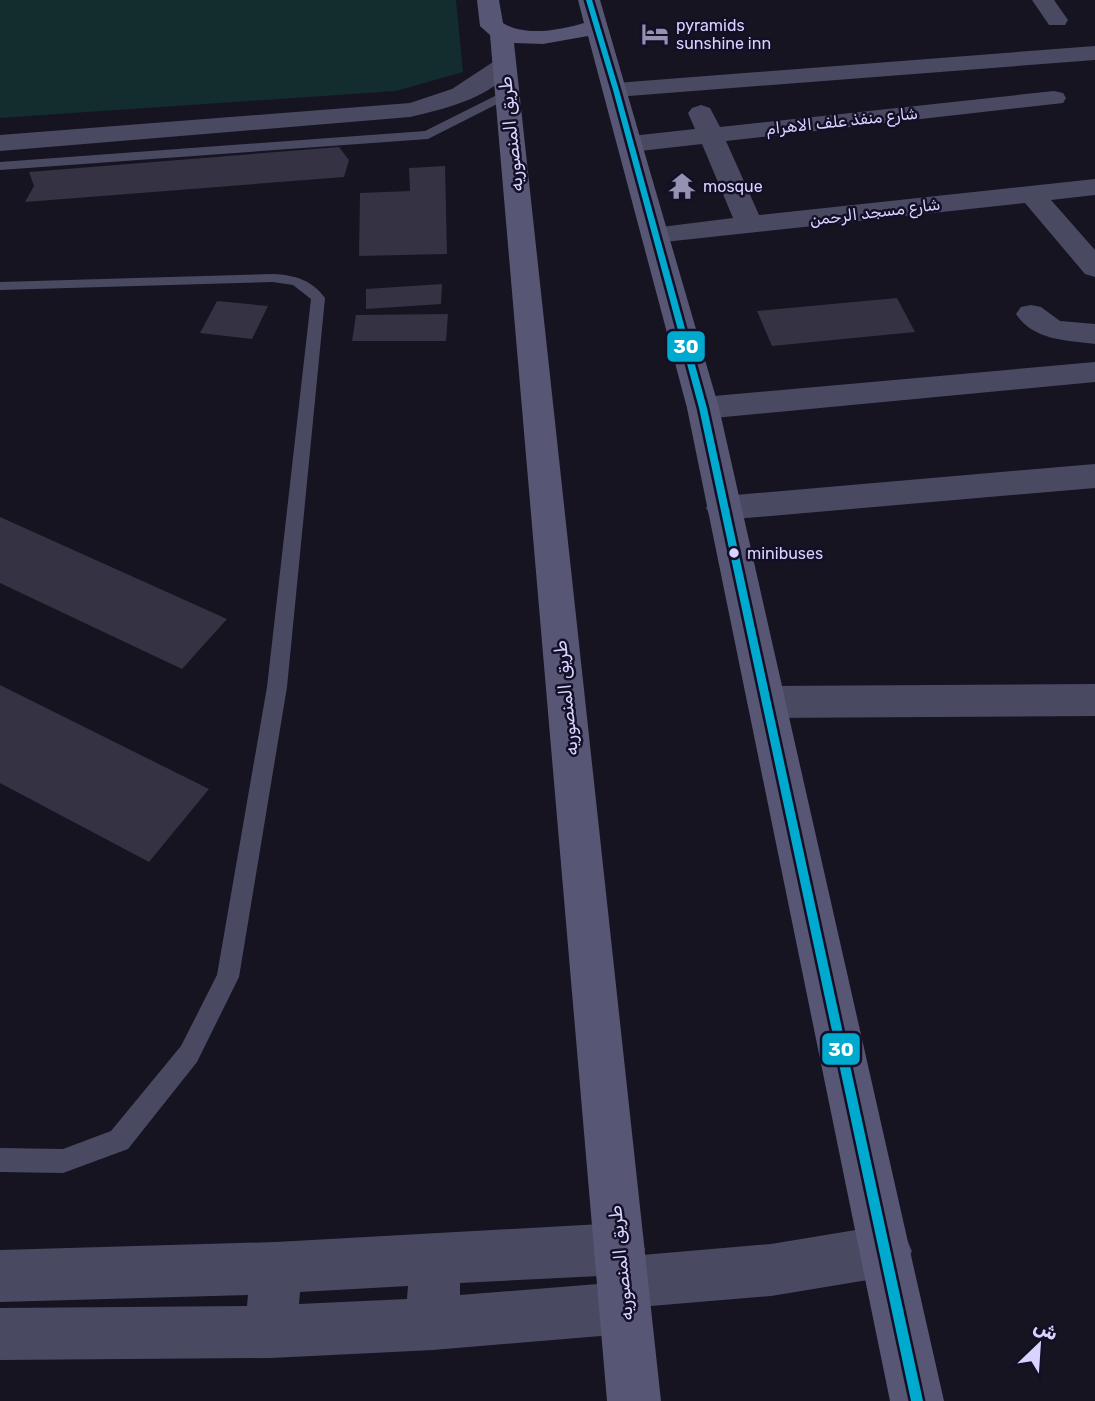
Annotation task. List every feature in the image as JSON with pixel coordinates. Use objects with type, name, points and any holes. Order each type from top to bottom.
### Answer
[{"type":"main road","points":[[500,48],[520,37],[580,33],[593,13]]},
{"type":"main road","points":[[593,13],[703,408],[917,1401]]},
{"type":"main road","name":"طريق المنصوريه","points":[[500,48],[635,1401]]},
{"type":"street","points":[[1043,0],[1057,20]]},
{"type":"street","points":[[0,144],[411,110],[447,102],[477,87],[500,48]]},
{"type":"street","points":[[616,90],[1095,53]]},
{"type":"street","points":[[690,85],[750,226]]},
{"type":"street","name":"شارع منفذ علف الاهرام","points":[[631,144],[1054,98]]},
{"type":"street","name":"شارع مسجد الرحمن","points":[[655,235],[1095,187]]},
{"type":"street","points":[[1032,194],[1095,268]]},
{"type":"street","points":[[1031,314],[1036,323],[1045,327],[1095,334]]},
{"type":"street","points":[[703,408],[1095,372]]},
{"type":"street","points":[[723,508],[1095,476]]},
{"type":"street","points":[[766,702],[1095,700]]},
{"type":"street","points":[[0,1334],[271,1332],[433,1324],[622,1280],[771,1270],[886,1251]]},
{"type":"street","points":[[0,1276],[434,1261],[622,1280]]},
{"type":"street","points":[[433,1324],[434,1261]]},
{"type":"street","points":[[271,1332],[276,1268]]},
{"type":"lane","points":[[0,166],[428,135],[500,48]]},
{"type":"lane","points":[[0,286],[273,278],[296,279],[310,288],[318,298],[277,687],[228,976],[189,1054],[118,1140],[63,1161],[0,1160]]},
{"type":"green space","points":[[0,0],[456,0],[463,72],[396,91],[0,118]]},
{"type":"building","points":[[339,147],[349,160],[344,177],[25,202],[34,186],[29,172]]},
{"type":"building","points":[[445,166],[447,254],[359,256],[360,193],[410,191],[409,168]]},
{"type":"building","points":[[442,284],[441,304],[366,309],[366,289]]},
{"type":"building","points":[[897,298],[915,332],[772,346],[757,311]]},
{"type":"building","points":[[217,301],[268,306],[252,339],[200,333]]},
{"type":"building","points":[[448,314],[446,341],[352,341],[356,315]]},
{"type":"building","points":[[0,517],[227,619],[182,669],[0,583]]},
{"type":"building","points":[[0,685],[209,789],[149,862],[0,783]]},
{"type":"transit line","name":"30","points":[[589,0],[703,408],[917,1401]]},
{"type":"place","name":"pyramids sunshine inn","points":[[655,34]]},
{"type":"place","name":"mosque","points":[[682,186]]},
{"type":"place","name":"minibuses","points":[[734,553]]}]
